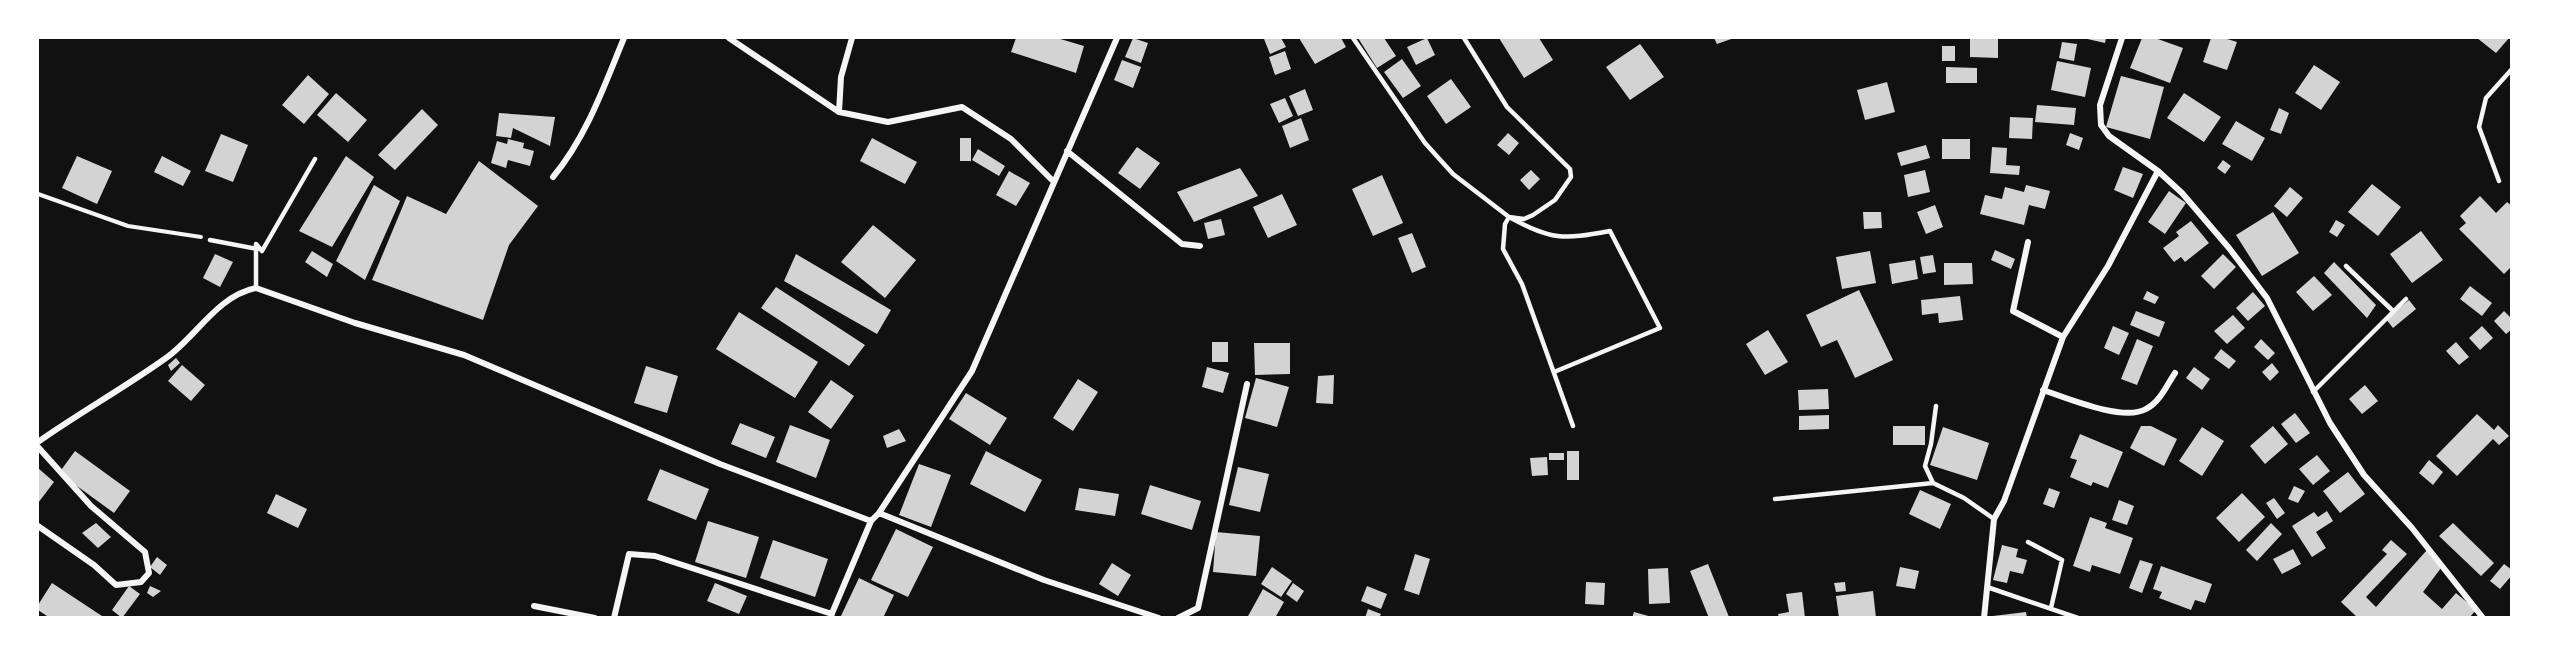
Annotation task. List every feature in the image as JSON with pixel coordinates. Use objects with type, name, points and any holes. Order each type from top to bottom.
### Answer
[{"type":"street","points":[[553,177],[569,158],[583,134],[624,38]]},
{"type":"street","points":[[729,38],[839,112],[888,123],[962,107],[1011,139],[1054,182]]},
{"type":"street","points":[[839,112],[841,77],[852,38]]},
{"type":"street","points":[[614,618],[629,554],[655,556],[831,616],[871,521],[879,513],[972,371],[1117,38]]},
{"type":"street","points":[[2122,38],[2100,105],[2101,125],[2109,136],[2158,171],[2182,193],[2268,298],[2313,392],[2364,475],[2412,528],[2483,618]]},
{"type":"street","points":[[1067,151],[1182,244],[1200,246]]},
{"type":"street","points":[[1984,618],[1994,519],[2004,501],[2063,337],[2108,266],[2158,171]]},
{"type":"street","points":[[2028,242],[2013,311],[2063,337]]},
{"type":"street","points":[[38,442],[168,357],[214,311],[242,291],[256,288],[355,323],[464,355],[720,464],[871,521]]},
{"type":"street","points":[[2043,390],[2113,411],[2131,413],[2146,410],[2159,398],[2175,373]]},
{"type":"street","points":[[1178,618],[1198,608],[1247,384]]},
{"type":"street","points":[[38,447],[91,506],[145,552],[148,573],[141,582],[116,585],[94,565],[38,526]]},
{"type":"street","points":[[879,513],[1044,580],[1159,618]]},
{"type":"street","points":[[534,606],[595,618]]},
{"type":"lane","points":[[1353,38],[1425,143],[1453,174],[1509,217],[1541,235],[1568,237],[1610,231],[1660,328],[1554,372]]},
{"type":"lane","points":[[1464,38],[1507,107],[1570,169],[1571,177],[1555,200],[1524,219],[1509,217]]},
{"type":"lane","points":[[2499,181],[2479,127],[2486,98],[2511,69]]},
{"type":"lane","points":[[262,250],[315,159]]},
{"type":"lane","points":[[1509,217],[1505,224],[1503,249],[1522,284],[1573,426]]},
{"type":"lane","points":[[210,240],[262,250]]},
{"type":"lane","points":[[256,288],[256,244],[262,250]]},
{"type":"lane","points":[[2346,266],[2392,310]]},
{"type":"lane","points":[[2313,392],[2392,310],[2406,299]]},
{"type":"lane","points":[[1934,483],[1924,466],[1931,444],[1936,406]]},
{"type":"lane","points":[[1775,499],[1934,483],[1964,498],[1994,519]]},
{"type":"lane","points":[[2028,542],[2062,560],[2051,608]]},
{"type":"lane","points":[[1987,587],[2078,618]]},
{"type":"path","points":[[38,194],[128,226],[210,240]]},
{"type":"building","points":[[1016,38],[1057,38],[1084,46],[1076,73],[1011,52]]},
{"type":"building","points":[[1133,38],[1148,43],[1141,63],[1125,57]]},
{"type":"building","points":[[1281,38],[1286,47],[1270,54],[1264,39]]},
{"type":"building","points":[[1299,38],[1341,38],[1346,47],[1315,64]]},
{"type":"building","points":[[1358,38],[1384,38],[1396,56],[1377,68]]},
{"type":"building","points":[[1427,38],[1435,55],[1416,65],[1407,47]]},
{"type":"building","points":[[1499,38],[1539,38],[1553,60],[1524,78]]},
{"type":"building","points":[[1714,38],[1734,38],[1717,44]]},
{"type":"building","points":[[2083,38],[2106,38],[2105,43]]},
{"type":"building","points":[[2142,38],[2155,38],[2183,48],[2170,83],[2130,68]]},
{"type":"building","points":[[2211,38],[2224,38],[2237,42],[2227,70],[2203,62]]},
{"type":"building","points":[[2477,38],[2509,38],[2496,53]]},
{"type":"building","points":[[1970,39],[1998,39],[1998,58],[1970,57]]},
{"type":"building","points":[[2062,42],[2077,44],[2074,61],[2059,58]]},
{"type":"building","points":[[1640,44],[1664,77],[1630,100],[1606,67]]},
{"type":"building","points":[[1942,46],[1955,46],[1955,61],[1942,61]]},
{"type":"building","points":[[1285,51],[1291,69],[1275,75],[1269,57]]},
{"type":"building","points":[[1402,59],[1421,86],[1403,98],[1384,72]]},
{"type":"building","points":[[1122,60],[1141,67],[1133,88],[1114,80]]},
{"type":"building","points":[[2057,61],[2091,68],[2085,97],[2051,90]]},
{"type":"building","points":[[2314,65],[2340,82],[2321,110],[2295,93]]},
{"type":"building","points":[[1946,67],[1977,68],[1977,83],[1946,83]]},
{"type":"building","points":[[308,75],[329,94],[304,124],[282,105]]},
{"type":"building","points":[[2121,76],[2164,87],[2150,139],[2106,127]]},
{"type":"building","points":[[1451,79],[1471,107],[1446,124],[1427,96]]},
{"type":"building","points":[[1887,82],[1895,112],[1865,120],[1857,90]]},
{"type":"building","points":[[1305,89],[1313,110],[1298,116],[1289,96]]},
{"type":"building","points":[[336,93],[367,120],[348,142],[317,115]]},
{"type":"building","points":[[2184,93],[2221,117],[2204,142],[2167,118]]},
{"type":"building","points":[[1285,98],[1293,116],[1279,123],[1270,104]]},
{"type":"building","points":[[2037,105],[2076,108],[2074,125],[2035,122]]},
{"type":"building","points":[[2279,108],[2289,113],[2281,134],[2270,130]]},
{"type":"building","points":[[422,109],[438,125],[395,170],[378,155]]},
{"type":"building","points":[[499,113],[555,117],[550,146],[513,128],[511,138],[496,136]]},
{"type":"building","points":[[2010,117],[2033,118],[2032,139],[2009,138]]},
{"type":"building","points":[[1301,118],[1309,140],[1290,148],[1282,126]]},
{"type":"building","points":[[2236,121],[2265,138],[2252,161],[2222,144]]},
{"type":"building","points":[[1508,133],[1519,143],[1509,155],[1497,145]]},
{"type":"building","points":[[2070,133],[2083,138],[2079,150],[2066,145]]},
{"type":"building","points":[[221,134],[248,145],[233,182],[205,171]]},
{"type":"building","points":[[872,138],[917,162],[905,184],[860,161]]},
{"type":"building","points":[[960,138],[971,138],[971,161],[960,161]]},
{"type":"building","points":[[508,139],[524,143],[523,148],[534,151],[530,166],[508,160],[506,168],[491,163],[497,141],[507,144]]},
{"type":"building","points":[[1942,139],[1970,139],[1970,159],[1942,159]]},
{"type":"building","points":[[1926,145],[1930,158],[1901,166],[1897,153]]},
{"type":"building","points":[[1137,147],[1160,163],[1140,189],[1118,173]]},
{"type":"building","points":[[1992,147],[2007,148],[2006,165],[2020,166],[2019,175],[1990,173]]},
{"type":"building","points":[[978,149],[1005,166],[999,176],[972,160]]},
{"type":"building","points":[[77,156],[112,171],[97,204],[62,188]]},
{"type":"building","points":[[162,156],[191,171],[183,186],[154,172]]},
{"type":"building","points":[[346,156],[374,177],[332,247],[299,231]]},
{"type":"building","points":[[2223,160],[2231,166],[2225,174],[2217,168]]},
{"type":"building","points":[[479,161],[538,206],[509,245],[483,320],[372,280],[407,196],[446,214]]},
{"type":"building","points":[[2123,167],[2143,174],[2133,198],[2114,190]]},
{"type":"building","points":[[1240,168],[1258,196],[1194,222],[1177,192]]},
{"type":"building","points":[[1531,170],[1540,179],[1529,190],[1520,180]]},
{"type":"building","points":[[1925,170],[1930,192],[1908,197],[1904,175]]},
{"type":"building","points":[[1009,171],[1030,183],[1016,206],[996,195]]},
{"type":"building","points":[[1382,175],[1403,223],[1373,236],[1352,189]]},
{"type":"building","points":[[2372,184],[2401,207],[2378,236],[2348,212]]},
{"type":"building","points":[[374,185],[400,201],[365,280],[336,261]]},
{"type":"building","points":[[2026,185],[2050,191],[2045,209],[2029,205],[2024,225],[1980,214],[1985,195],[2002,199],[2005,187],[2024,192]]},
{"type":"building","points":[[2290,187],[2303,198],[2287,217],[2274,206]]},
{"type":"building","points":[[2169,191],[2186,203],[2165,234],[2148,222]]},
{"type":"building","points":[[1282,194],[1297,225],[1268,238],[1253,207]]},
{"type":"building","points":[[2480,196],[2496,213],[2507,202],[2512,206],[2512,266],[2504,274],[2459,229],[2466,223],[2460,216]]},
{"type":"building","points":[[1935,205],[1943,227],[1926,234],[1917,212]]},
{"type":"building","points":[[1863,212],[1881,212],[1882,228],[1864,229]]},
{"type":"building","points":[[2273,212],[2299,253],[2262,276],[2236,235]]},
{"type":"building","points":[[1221,219],[1225,235],[1208,239],[1204,223]]},
{"type":"building","points":[[2336,220],[2345,225],[2337,237],[2329,232]]},
{"type":"building","points":[[2191,221],[2209,243],[2185,262],[2181,257],[2174,262],[2163,248],[2179,236],[2176,232]]},
{"type":"building","points":[[873,225],[916,260],[885,298],[841,262]]},
{"type":"building","points":[[2421,231],[2443,260],[2412,283],[2390,254]]},
{"type":"building","points":[[1412,233],[1426,267],[1412,273],[1398,238]]},
{"type":"building","points":[[1995,250],[2015,259],[2011,269],[1991,260]]},
{"type":"building","points":[[312,251],[333,264],[327,277],[305,262]]},
{"type":"building","points":[[1870,251],[1876,283],[1842,289],[1836,257]]},
{"type":"building","points":[[215,254],[233,262],[220,287],[203,278]]},
{"type":"building","points":[[796,254],[891,310],[877,334],[784,281]]},
{"type":"building","points":[[2223,254],[2236,267],[2214,289],[2201,276]]},
{"type":"building","points":[[1933,255],[1936,272],[1923,274],[1920,257]]},
{"type":"building","points":[[1915,260],[1918,279],[1892,284],[1889,264]]},
{"type":"building","points":[[2334,262],[2376,305],[2367,318],[2324,273]]},
{"type":"building","points":[[1944,263],[1972,263],[1973,284],[1944,285]]},
{"type":"building","points":[[2314,276],[2332,295],[2313,311],[2296,292]]},
{"type":"building","points":[[2470,286],[2492,303],[2482,316],[2460,299]]},
{"type":"building","points":[[776,287],[865,345],[849,366],[761,308]]},
{"type":"building","points":[[1859,290],[1893,360],[1855,378],[1837,340],[1821,347],[1806,315]]},
{"type":"building","points":[[2147,291],[2159,297],[2155,304],[2143,299]]},
{"type":"building","points":[[2253,292],[2265,306],[2248,321],[2236,308]]},
{"type":"building","points":[[1960,296],[1963,320],[1939,323],[1938,313],[1922,315],[1921,300]]},
{"type":"building","points":[[2409,300],[2416,309],[2393,328],[2386,319]]},
{"type":"building","points":[[2136,311],[2165,322],[2159,337],[2130,325]]},
{"type":"building","points":[[2504,311],[2512,319],[2512,329],[2506,334],[2494,321]]},
{"type":"building","points":[[739,312],[818,362],[795,398],[716,349]]},
{"type":"building","points":[[2233,315],[2245,328],[2227,344],[2214,331]]},
{"type":"building","points":[[2113,326],[2129,333],[2119,355],[2104,348]]},
{"type":"building","points":[[2482,326],[2493,338],[2480,350],[2469,338]]},
{"type":"building","points":[[1768,330],[1788,362],[1765,375],[1746,344]]},
{"type":"building","points":[[2137,339],[2153,346],[2137,385],[2121,379]]},
{"type":"building","points":[[2261,339],[2275,353],[2268,360],[2254,347]]},
{"type":"building","points":[[1212,342],[1228,342],[1228,362],[1212,362]]},
{"type":"building","points":[[2456,342],[2469,357],[2459,365],[2446,351]]},
{"type":"building","points":[[1254,343],[1290,343],[1290,374],[1255,375]]},
{"type":"building","points":[[2221,349],[2236,361],[2229,369],[2214,358]]},
{"type":"building","points":[[176,358],[180,363],[171,371],[168,365]]},
{"type":"building","points":[[2272,363],[2279,372],[2270,381],[2262,372]]},
{"type":"building","points":[[182,365],[205,385],[191,401],[168,381]]},
{"type":"building","points":[[646,366],[678,376],[667,413],[634,403]]},
{"type":"building","points":[[1207,367],[1229,373],[1223,393],[1202,387]]},
{"type":"building","points":[[2194,367],[2210,379],[2202,390],[2186,378]]},
{"type":"building","points":[[1334,375],[1333,404],[1316,403],[1318,376]]},
{"type":"building","points":[[1256,378],[1289,387],[1277,427],[1245,418]]},
{"type":"building","points":[[1078,379],[1098,392],[1073,431],[1053,418]]},
{"type":"building","points":[[831,380],[854,396],[831,429],[808,412]]},
{"type":"building","points":[[2365,385],[2378,401],[2362,414],[2349,399]]},
{"type":"building","points":[[1828,389],[1829,409],[1799,410],[1798,390]]},
{"type":"building","points":[[966,393],[1007,418],[990,445],[949,419]]},
{"type":"building","points":[[2295,413],[2310,433],[2296,443],[2281,424]]},
{"type":"building","points":[[2477,414],[2494,430],[2498,425],[2509,436],[2499,445],[2493,439],[2457,476],[2436,456]]},
{"type":"building","points":[[1829,415],[1829,429],[1799,430],[1799,416]]},
{"type":"building","points":[[740,423],[775,437],[766,458],[731,444]]},
{"type":"building","points":[[790,425],[830,440],[816,478],[776,462]]},
{"type":"building","points":[[1893,426],[1925,426],[1925,445],[1893,445]]},
{"type":"building","points":[[2141,426],[2151,426],[2177,439],[2164,466],[2130,448]]},
{"type":"building","points":[[2273,426],[2288,444],[2265,464],[2250,446]]},
{"type":"building","points":[[1943,427],[1989,443],[1977,480],[1930,465]]},
{"type":"building","points":[[2202,427],[2224,441],[2202,476],[2179,461]]},
{"type":"building","points":[[899,429],[906,441],[887,448],[883,436]]},
{"type":"building","points":[[2080,434],[2123,452],[2108,488],[2093,482],[2091,486],[2070,477],[2077,460],[2070,458]]},
{"type":"building","points":[[75,451],[130,491],[114,513],[59,473]]},
{"type":"building","points":[[986,451],[1042,480],[1025,512],[970,484]]},
{"type":"building","points":[[1567,451],[1579,451],[1579,480],[1567,480]]},
{"type":"building","points":[[1549,453],[1564,453],[1564,460],[1549,460]]},
{"type":"building","points":[[2317,455],[2330,471],[2313,485],[2299,469]]},
{"type":"building","points":[[1547,457],[1548,475],[1532,476],[1530,458]]},
{"type":"building","points":[[2429,460],[2443,472],[2433,485],[2419,473]]},
{"type":"building","points":[[919,464],[951,475],[931,527],[899,515]]},
{"type":"building","points":[[1238,467],[1269,474],[1260,512],[1229,505]]},
{"type":"building","points":[[38,468],[54,482],[38,503]]},
{"type":"building","points":[[660,469],[709,489],[696,520],[647,500]]},
{"type":"building","points":[[2348,472],[2365,494],[2340,513],[2323,491]]},
{"type":"building","points":[[1150,485],[1201,501],[1192,530],[1141,514]]},
{"type":"building","points":[[2294,486],[2305,491],[2298,503],[2288,499]]},
{"type":"building","points":[[1079,488],[1119,494],[1115,516],[1075,510]]},
{"type":"building","points":[[2049,488],[2060,492],[2054,508],[2043,504]]},
{"type":"building","points":[[1920,490],[1951,504],[1940,529],[1909,514]]},
{"type":"building","points":[[2242,493],[2265,517],[2239,542],[2216,518]]},
{"type":"building","points":[[276,494],[307,509],[298,528],[267,513]]},
{"type":"building","points":[[2274,498],[2285,513],[2277,519],[2266,503]]},
{"type":"building","points":[[2119,500],[2134,506],[2127,525],[2112,520]]},
{"type":"building","points":[[2327,511],[2333,521],[2316,532],[2326,548],[2312,557],[2292,526],[2314,512],[2318,517]]},
{"type":"building","points":[[2090,517],[2107,523],[2105,528],[2133,538],[2120,574],[2092,565],[2090,572],[2073,566]]},
{"type":"building","points":[[708,521],[759,537],[746,578],[695,562]]},
{"type":"building","points":[[96,523],[111,537],[98,548],[82,533]]},
{"type":"building","points":[[2271,523],[2282,534],[2257,561],[2246,550]]},
{"type":"building","points":[[2453,523],[2494,563],[2481,576],[2439,536]]},
{"type":"building","points":[[896,529],[933,547],[908,597],[871,580]]},
{"type":"building","points":[[1216,532],[1260,536],[1256,576],[1213,572]]},
{"type":"building","points":[[773,540],[828,559],[815,597],[760,578]]},
{"type":"building","points":[[2391,540],[2407,554],[2366,597],[2376,607],[2427,550],[2441,568],[2423,592],[2442,609],[2456,593],[2476,610],[2469,618],[2358,618],[2341,602],[2387,554],[2382,550]]},
{"type":"building","points":[[2002,545],[2018,549],[2016,557],[2027,560],[2023,574],[2010,571],[2007,583],[1993,580]]},
{"type":"building","points":[[2293,549],[2301,564],[2282,574],[2273,559]]},
{"type":"building","points":[[1415,554],[1430,559],[1419,595],[1404,590]]},
{"type":"building","points":[[157,557],[167,565],[160,575],[150,567]]},
{"type":"building","points":[[2140,560],[2153,564],[2142,593],[2129,588]]},
{"type":"building","points":[[1112,563],[1131,575],[1118,596],[1099,584]]},
{"type":"building","points":[[1708,564],[1729,617],[1727,618],[1709,618],[1690,571]]},
{"type":"building","points":[[2504,564],[2512,570],[2512,575],[2500,589],[2490,581]]},
{"type":"building","points":[[2161,566],[2212,584],[2205,603],[2195,600],[2191,610],[2159,598],[2162,592],[2153,589]]},
{"type":"building","points":[[1272,567],[1292,581],[1281,597],[1261,584]]},
{"type":"building","points":[[1900,567],[1919,571],[1915,589],[1896,586]]},
{"type":"building","points":[[1668,568],[1670,603],[1649,604],[1648,569]]},
{"type":"building","points":[[859,578],[894,595],[883,618],[840,618]]},
{"type":"building","points":[[1586,582],[1605,583],[1604,605],[1585,604]]},
{"type":"building","points":[[1845,582],[1846,591],[1836,592],[1834,583]]},
{"type":"building","points":[[52,583],[105,618],[50,618],[38,610],[38,605]]},
{"type":"building","points":[[715,583],[747,596],[739,614],[707,601]]},
{"type":"building","points":[[1293,583],[1304,591],[1297,602],[1286,594]]},
{"type":"building","points":[[129,586],[140,594],[122,618],[112,610]]},
{"type":"building","points":[[150,586],[161,591],[153,597],[147,593]]},
{"type":"building","points":[[1367,586],[1387,594],[1381,609],[1361,601]]},
{"type":"building","points":[[1263,589],[1284,602],[1275,618],[1247,618]]},
{"type":"building","points":[[1873,591],[1876,618],[1839,618],[1836,596]]},
{"type":"building","points":[[1802,592],[1805,618],[1779,618],[1778,614],[1789,612],[1786,594]]},
{"type":"building","points":[[1368,609],[1381,614],[1379,618],[1365,618]]},
{"type":"building","points":[[1634,612],[1652,617],[1652,618],[1632,618]]},
{"type":"building","points":[[2026,612],[2027,618],[1993,618],[1993,616]]}]
